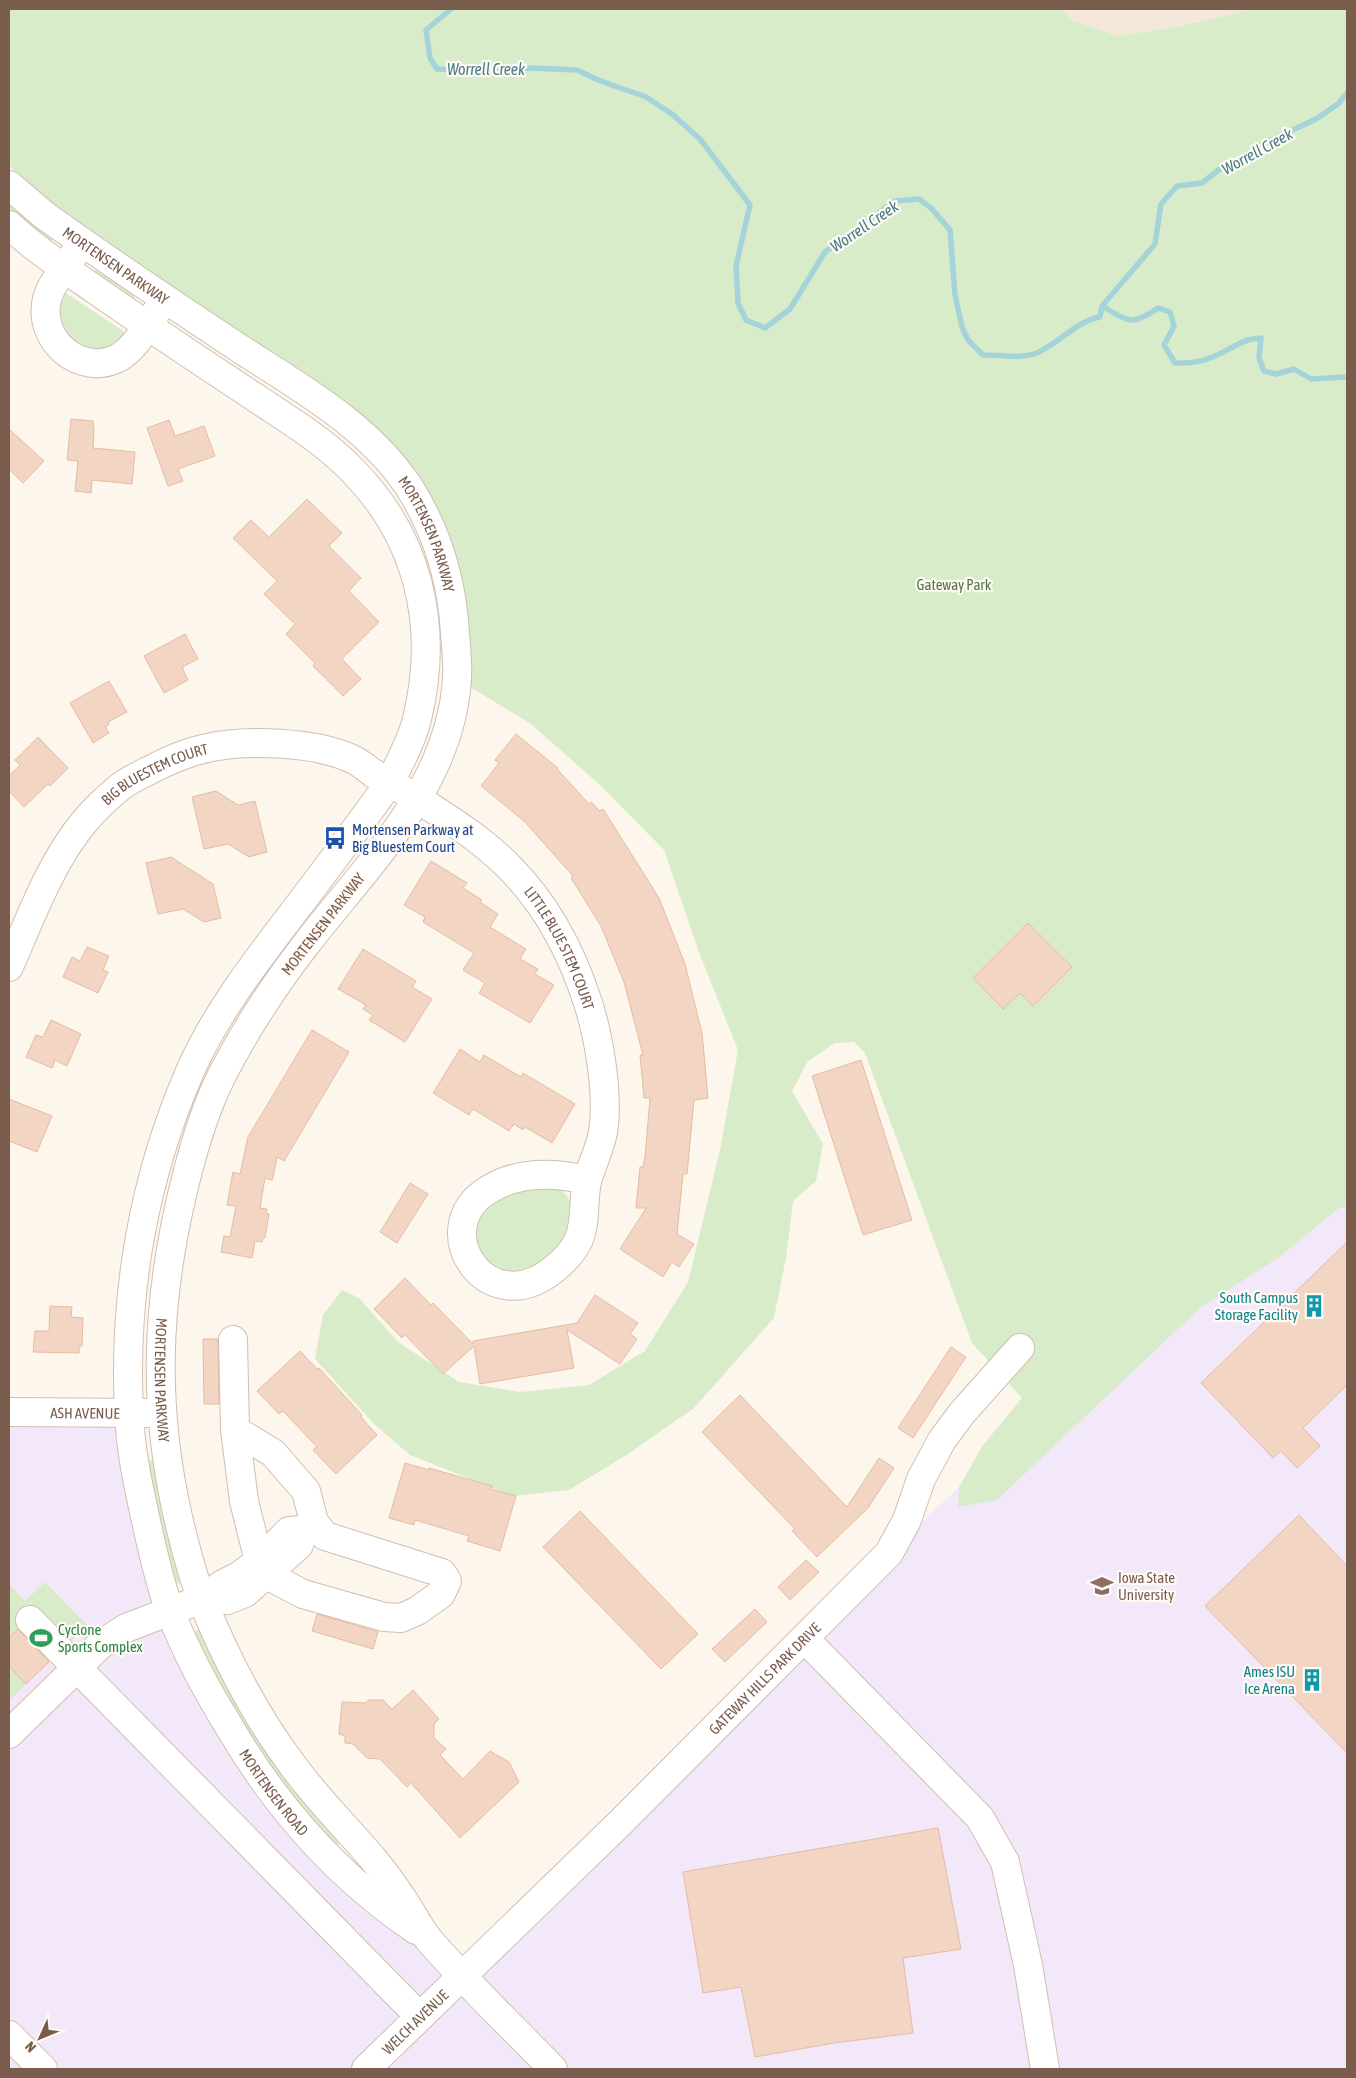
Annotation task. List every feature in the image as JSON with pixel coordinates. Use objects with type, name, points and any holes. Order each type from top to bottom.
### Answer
[{"type":"street","name":"MORTENSEN PARKWAY","points":[[9,185],[44,215],[164,299],[337,412],[379,449],[408,487],[431,528],[447,574],[454,614],[457,679],[448,728],[433,769],[418,800],[276,984],[220,1079],[196,1142],[170,1249],[160,1355],[161,1413],[170,1482],[187,1556],[204,1598]]},
{"type":"street","name":"MORTENSEN PARKWAY","points":[[9,225],[28,243],[147,326],[317,439],[348,465],[378,499],[402,539],[419,582],[427,653],[417,720],[401,761],[390,782],[250,971],[222,1012],[192,1068],[168,1129],[155,1170],[138,1247],[128,1346],[129,1413],[138,1483],[155,1561],[170,1611]]},
{"type":"street","points":[[82,242],[48,298],[46,320],[48,332],[57,345],[69,355],[93,364],[106,363],[127,351],[147,326],[164,299]]},
{"type":"street","name":"BIG BLUESTEM COURT","points":[[9,967],[43,890],[61,856],[85,821],[122,785],[160,764],[209,747],[255,743],[293,744],[350,758],[390,782]]},
{"type":"street","name":"LITTLE BLUE STEM COURT","points":[[390,782],[462,828],[509,867],[548,916],[575,967],[589,1006],[599,1050],[604,1100],[603,1132],[595,1161],[587,1180],[585,1216],[578,1241],[562,1263],[545,1277],[526,1286],[505,1286],[490,1281],[478,1272],[468,1260],[462,1232],[466,1212],[478,1196],[500,1182],[522,1175],[566,1175],[587,1180]]},
{"type":"street","points":[[9,1734],[77,1668],[126,1628],[204,1598],[228,1600],[246,1593],[263,1568],[289,1532],[309,1526],[325,1536],[442,1573],[447,1581],[441,1594],[417,1611],[401,1618],[384,1618],[303,1594],[263,1568],[244,1500],[234,1430],[233,1340]]},
{"type":"street","name":"GATEWAY HILLS PARK DRIVE","points":[[462,1975],[620,1823],[889,1553],[907,1520],[921,1479],[942,1440],[962,1412],[1020,1348]]},
{"type":"street","name":"ASH AVENUE","points":[[9,1412],[161,1413]]},
{"type":"street","points":[[234,1430],[273,1453],[306,1491],[309,1526]]},
{"type":"street","name":"MORTENSEN ROAD","points":[[204,1598],[231,1665],[264,1725],[301,1777],[376,1862],[404,1900],[426,1937]]},
{"type":"street","name":"MORTENSEN ROAD","points":[[170,1611],[202,1682],[239,1744],[272,1794],[307,1836],[356,1885],[392,1914],[426,1937],[553,2069]]},
{"type":"street","points":[[30,1620],[420,2016]]},
{"type":"street","points":[[805,1639],[980,1818],[1005,1862],[1028,1965],[1045,2069]]},
{"type":"street","name":"WELCH AVENUE","points":[[366,2069],[462,1975]]},
{"type":"street","points":[[9,2035],[43,2069]]},
{"type":"shaded area","points":[[1061,9],[1255,9],[1180,26],[1118,36],[1071,20]]},
{"type":"shaded area","name":"Iowa State University","points":[[1347,1138],[1347,2069],[9,2069],[9,1412],[129,1413],[155,1561],[272,1794],[462,1975],[889,1553],[1037,1414]]},
{"type":"green space","name":"Gateway Park","points":[[9,9],[1061,9],[1071,20],[1118,36],[1180,26],[1255,9],[1347,9],[1347,1206],[1339,1208],[1278,1258],[1200,1308],[997,1500],[958,1507],[959,1487],[983,1445],[1022,1398],[972,1343],[865,1053],[854,1042],[835,1043],[808,1061],[792,1091],[823,1144],[816,1181],[793,1201],[786,1258],[774,1318],[694,1408],[628,1454],[569,1490],[513,1496],[410,1455],[374,1424],[315,1359],[323,1315],[342,1290],[359,1298],[398,1342],[459,1382],[520,1392],[589,1385],[645,1351],[688,1282],[720,1150],[738,1050],[700,955],[664,850],[600,785],[531,724],[457,679],[456,648],[408,487],[55,208],[22,180],[9,165]]},
{"type":"green space","points":[[9,199],[55,237],[49,245],[9,211]]},
{"type":"green space","points":[[98,266],[137,292],[132,301],[93,274]]},
{"type":"green space","points":[[63,291],[129,335],[100,355],[62,336],[56,308]]},
{"type":"green space","points":[[539,1186],[560,1189],[566,1195],[571,1205],[568,1227],[557,1251],[548,1261],[520,1274],[496,1267],[486,1260],[476,1240],[480,1217],[487,1207],[503,1195]]},
{"type":"green space","points":[[156,1460],[184,1582],[176,1584],[168,1561],[147,1461]]},
{"type":"green space","name":"Cyclone Sports Complex","points":[[45,1582],[87,1625],[9,1701],[9,1584],[25,1601]]},
{"type":"green space","points":[[201,1628],[341,1842],[334,1848],[307,1818],[238,1722],[193,1632]]},
{"type":"building","points":[[71,419],[93,421],[93,448],[135,452],[132,484],[92,480],[91,493],[75,491],[78,461],[67,460]]},
{"type":"building","points":[[169,420],[175,436],[204,426],[215,456],[178,469],[183,481],[168,486],[147,428]]},
{"type":"building","points":[[9,429],[44,461],[23,483],[9,469]]},
{"type":"building","points":[[307,499],[342,533],[329,546],[361,578],[349,591],[379,622],[342,659],[361,679],[343,696],[313,666],[315,663],[286,634],[295,624],[264,594],[277,581],[233,538],[251,520],[269,537]]},
{"type":"building","points":[[185,634],[198,659],[182,667],[188,680],[164,693],[144,656]]},
{"type":"building","points":[[109,681],[127,712],[108,722],[109,724],[105,727],[109,733],[93,743],[70,703]]},
{"type":"building","points":[[516,734],[558,768],[589,804],[591,802],[600,811],[603,809],[659,898],[685,964],[702,1033],[708,1098],[694,1100],[687,1174],[683,1174],[677,1234],[694,1244],[679,1267],[672,1262],[663,1277],[620,1249],[646,1208],[636,1208],[640,1167],[643,1167],[645,1157],[650,1098],[644,1098],[640,1055],[643,1055],[624,982],[601,926],[571,878],[573,876],[524,821],[481,786],[499,763],[495,760]]},
{"type":"building","points":[[38,737],[68,768],[50,786],[48,784],[24,807],[9,791],[9,776],[20,765],[15,760]]},
{"type":"building","points":[[216,791],[238,805],[255,801],[267,852],[249,857],[228,844],[204,849],[192,797]]},
{"type":"building","points":[[171,857],[213,884],[221,918],[204,922],[183,909],[158,914],[146,863]]},
{"type":"building","points":[[431,861],[467,883],[463,888],[482,900],[480,902],[498,914],[490,927],[526,949],[520,959],[538,969],[535,974],[554,985],[530,1023],[479,993],[485,983],[463,970],[474,953],[423,922],[425,917],[404,905]]},
{"type":"building","points":[[1028,923],[1072,967],[1033,1006],[1020,993],[1003,1009],[973,978]]},
{"type":"building","points":[[87,947],[109,956],[103,970],[108,972],[98,993],[63,977],[72,957],[80,961]]},
{"type":"building","points":[[363,949],[416,981],[412,987],[432,999],[405,1042],[369,1020],[373,1015],[363,1009],[366,1005],[338,989]]},
{"type":"building","points":[[51,1020],[81,1034],[67,1066],[55,1060],[52,1068],[26,1057],[36,1035],[43,1037]]},
{"type":"building","points":[[312,1030],[349,1052],[284,1161],[277,1157],[272,1180],[265,1178],[260,1208],[267,1209],[266,1213],[269,1214],[265,1238],[263,1238],[262,1242],[255,1241],[252,1258],[221,1252],[224,1236],[230,1237],[236,1206],[227,1205],[233,1172],[240,1174],[248,1137]]},
{"type":"building","points":[[460,1049],[480,1062],[484,1055],[521,1077],[523,1073],[575,1104],[552,1143],[525,1127],[523,1130],[514,1124],[509,1131],[473,1109],[469,1115],[433,1093]]},
{"type":"building","points":[[861,1060],[912,1220],[863,1235],[812,1076]]},
{"type":"building","points":[[9,1099],[52,1116],[37,1152],[9,1141]]},
{"type":"building","points":[[410,1183],[428,1194],[397,1243],[380,1232]]},
{"type":"building","name":"South Campus Storage Facility","points":[[1347,1242],[1347,1385],[1303,1428],[1320,1446],[1297,1468],[1281,1451],[1273,1458],[1201,1383]]},
{"type":"building","points":[[405,1278],[431,1305],[433,1303],[473,1344],[473,1341],[577,1323],[595,1295],[638,1323],[630,1334],[637,1339],[620,1364],[567,1330],[574,1368],[480,1384],[474,1346],[443,1374],[405,1335],[402,1338],[374,1309]]},
{"type":"building","points":[[50,1306],[72,1307],[71,1317],[83,1318],[82,1346],[79,1346],[79,1353],[33,1352],[35,1331],[49,1331]]},
{"type":"building","points":[[203,1339],[218,1339],[219,1404],[204,1404]]},
{"type":"building","points":[[951,1347],[966,1357],[913,1438],[898,1428]]},
{"type":"building","points":[[300,1351],[318,1370],[319,1368],[362,1415],[361,1417],[377,1435],[336,1474],[313,1450],[317,1447],[283,1411],[279,1414],[257,1391]]},
{"type":"building","points":[[740,1395],[847,1507],[879,1458],[894,1468],[868,1508],[817,1557],[792,1531],[795,1529],[702,1432]]},
{"type":"building","points":[[405,1463],[492,1486],[491,1489],[516,1496],[500,1551],[467,1541],[469,1536],[415,1520],[414,1525],[389,1518]]},
{"type":"building","points":[[580,1511],[698,1634],[661,1669],[543,1547]]},
{"type":"building","name":"Ames ISU Ice Arena","points":[[1299,1515],[1347,1566],[1347,1753],[1205,1606]]},
{"type":"building","points":[[806,1560],[819,1572],[790,1600],[778,1587]]},
{"type":"building","points":[[755,1609],[767,1622],[725,1662],[712,1649]]},
{"type":"building","points":[[317,1614],[378,1632],[373,1649],[312,1631]]},
{"type":"building","points":[[18,1629],[49,1662],[26,1684],[9,1666],[9,1638]]},
{"type":"building","points":[[413,1690],[439,1719],[434,1724],[434,1738],[446,1749],[440,1755],[463,1779],[490,1751],[509,1762],[519,1782],[460,1838],[411,1783],[407,1787],[380,1759],[367,1758],[353,1744],[345,1743],[345,1736],[339,1734],[342,1702],[365,1703],[369,1700],[383,1700],[392,1709]]},
{"type":"building","points":[[938,1828],[961,1949],[903,1958],[913,2033],[834,2043],[755,2057],[741,1987],[703,1993],[683,1872]]},
{"type":"waterway","name":"Worrell Creek","points":[[451,9],[426,30],[430,58],[437,69],[492,71],[532,68],[577,70],[598,80],[646,97],[672,114],[700,139],[750,205],[736,266],[738,303],[746,320],[765,328],[790,309],[825,252],[895,201],[919,199],[931,208],[950,230],[955,295],[962,327],[968,340],[983,355],[1031,355],[1045,349],[1084,323],[1100,317],[1102,306],[1155,244],[1161,204],[1177,186],[1202,183],[1221,168],[1239,160],[1263,144],[1316,119],[1338,104],[1347,93]]},
{"type":"waterway","points":[[1102,306],[1130,320],[1142,318],[1158,308],[1170,312],[1174,326],[1164,345],[1175,363],[1206,360],[1248,340],[1261,338],[1259,358],[1264,371],[1276,374],[1294,369],[1311,379],[1347,377]]},
{"type":"place","name":"Mortensen Parkway at Big Bluestem Court","points":[[335,838]]},
{"type":"place","name":"South Campus Storage Facility","points":[[1314,1306]]},
{"type":"place","name":"Iowa State University","points":[[1102,1586]]},
{"type":"place","name":"Cyclone Sports Complex","points":[[41,1638]]},
{"type":"place","name":"Ames ISU Ice Arena","points":[[1312,1680]]}]
